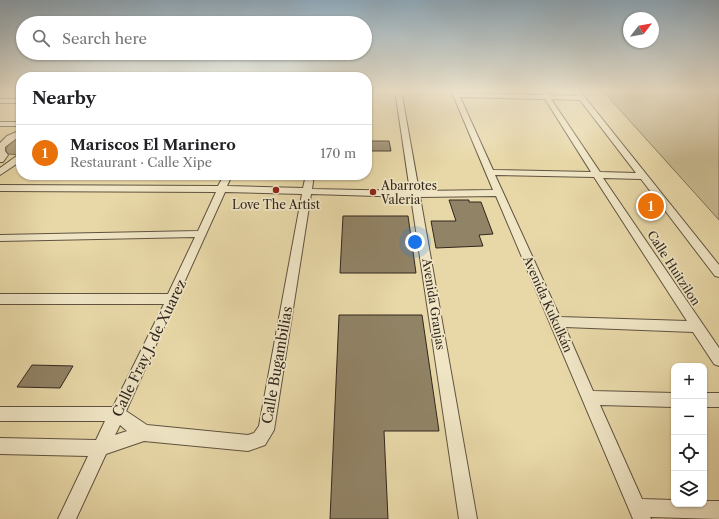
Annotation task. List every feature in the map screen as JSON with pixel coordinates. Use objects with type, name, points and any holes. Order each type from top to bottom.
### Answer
[{"type":"street","name":"Avenida Granjas","points":[[402,114],[468,519]]},
{"type":"street","name":"Avenida Kukulkán","points":[[464,114],[640,513]]},
{"type":"street","name":"Calle Huitzilon","points":[[557,114],[719,360]]},
{"type":"street","points":[[595,114],[719,273]]},
{"type":"street","points":[[0,124],[16,124]]},
{"type":"street","points":[[16,135],[1,146],[1,154],[11,158],[16,157]]},
{"type":"street","points":[[0,172],[16,160]]},
{"type":"street","points":[[489,172],[643,176]]},
{"type":"street","name":"Calle Fray J. de Xuarez","points":[[67,519],[172,299],[226,180]]},
{"type":"street","name":"Calle Bugambilias","points":[[101,448],[144,433],[248,443],[259,439],[266,430],[309,180]]},
{"type":"street","points":[[0,188],[222,189],[416,194],[499,193]]},
{"type":"street","points":[[0,238],[202,234]]},
{"type":"street","points":[[0,299],[172,299]]},
{"type":"street","points":[[556,322],[697,327]]},
{"type":"street","points":[[590,398],[671,400]]},
{"type":"street","points":[[707,400],[719,400]]},
{"type":"street","points":[[0,414],[117,414]]},
{"type":"street","name":"Calle Bugambilias","points":[[117,414],[144,433]]},
{"type":"street","points":[[0,446],[101,448]]},
{"type":"street","points":[[640,513],[719,510]]},
{"type":"shaded area","points":[[624,114],[719,114],[719,220]]},
{"type":"shaded area","points":[[16,137],[16,155],[8,154],[6,150],[9,142]]},
{"type":"building","points":[[372,141],[389,141],[391,151],[372,151]]},
{"type":"building","points":[[449,200],[469,200],[469,202],[481,202],[493,234],[479,235],[483,246],[436,248],[431,221],[456,221]]},
{"type":"building","points":[[343,216],[408,216],[416,273],[340,273]]},
{"type":"building","points":[[339,315],[422,315],[439,431],[384,431],[388,519],[330,519]]},
{"type":"building","points":[[32,365],[73,366],[60,388],[17,387]]},
{"type":"place","name":"Love The Artist","points":[[276,190]]},
{"type":"place","name":"Abarrotes Valeria","points":[[373,192]]},
{"type":"place","name":"Mariscos El Marinero","points":[[651,206]]}]
